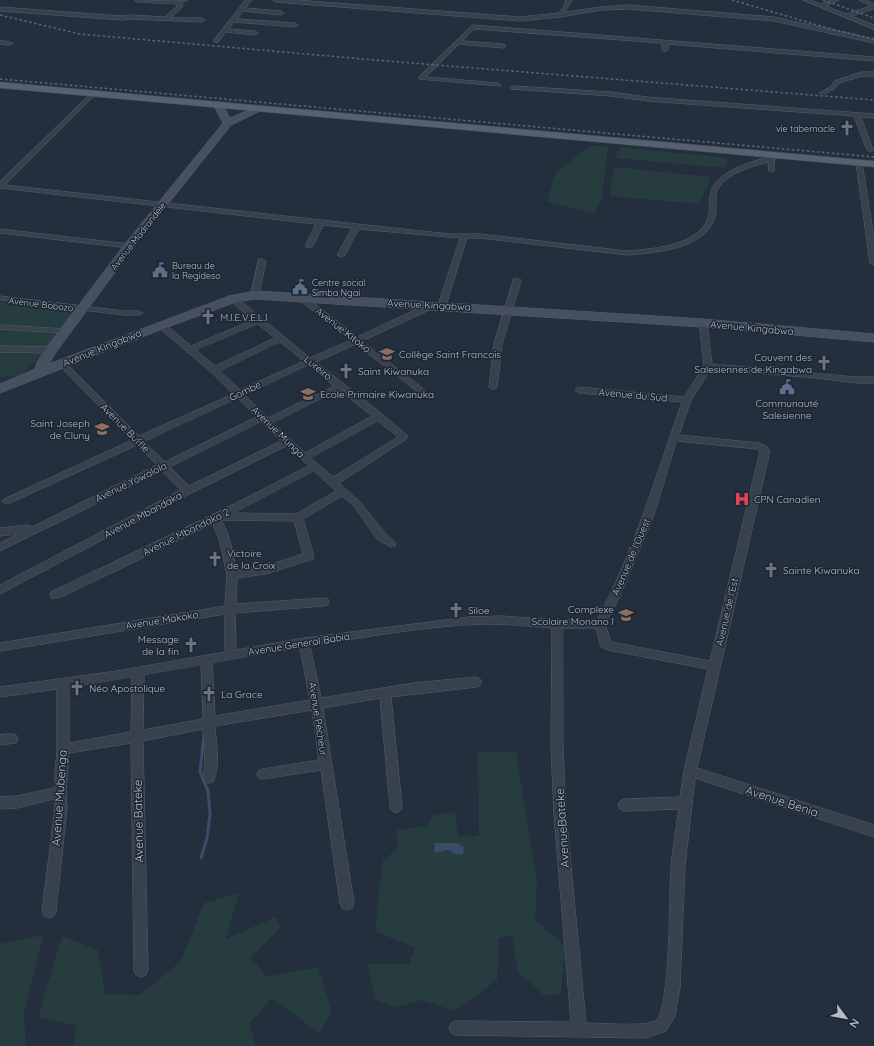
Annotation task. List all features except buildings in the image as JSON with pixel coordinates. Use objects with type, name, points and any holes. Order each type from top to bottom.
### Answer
[{"type":"main road","points":[[0,85],[775,158],[874,164]]},
{"type":"street","points":[[138,0],[182,1],[180,6],[166,19]]},
{"type":"street","points":[[216,41],[249,0]]},
{"type":"street","points":[[276,0],[520,18],[628,7],[774,19],[874,41]]},
{"type":"street","points":[[356,0],[370,1],[367,7]]},
{"type":"street","points":[[560,15],[567,6],[569,0]]},
{"type":"street","points":[[806,0],[874,27]]},
{"type":"street","points":[[821,6],[836,0]]},
{"type":"street","points":[[862,0],[874,7]]},
{"type":"street","points":[[0,3],[91,10],[131,17],[202,20]]},
{"type":"street","points":[[567,6],[575,12]]},
{"type":"street","points":[[848,16],[874,7]]},
{"type":"street","points":[[0,9],[121,18],[131,17]]},
{"type":"street","points":[[241,9],[281,12]]},
{"type":"street","points":[[3,15],[12,10]]},
{"type":"street","points":[[865,10],[874,14]]},
{"type":"street","points":[[233,20],[295,26]]},
{"type":"street","points":[[498,86],[421,78],[470,29],[478,26],[874,59]]},
{"type":"street","points":[[225,30],[256,33]]},
{"type":"street","points":[[0,42],[10,43]]},
{"type":"street","points":[[458,42],[503,46]]},
{"type":"street","points":[[665,42],[665,50]]},
{"type":"street","points":[[822,93],[832,88],[837,82],[862,74],[874,74]]},
{"type":"street","points":[[513,88],[611,94],[647,99],[874,116]]},
{"type":"street","points":[[0,186],[93,94]]},
{"type":"street","points":[[219,106],[228,123],[259,109]]},
{"type":"street","points":[[857,115],[870,150]]},
{"type":"street","name":"Avenue Madrandele","points":[[41,371],[43,362],[51,350],[129,246],[228,123]]},
{"type":"street","points":[[0,186],[164,203],[205,210],[357,226],[464,236],[480,236],[627,253],[648,252],[678,246],[704,231],[710,223],[712,217],[712,193],[720,182],[731,174],[775,158]]},
{"type":"street","points":[[772,171],[775,158]]},
{"type":"street","points":[[859,163],[874,262]]},
{"type":"street","points":[[309,246],[321,222]]},
{"type":"street","points":[[340,255],[357,226]]},
{"type":"street","points":[[0,231],[129,246]]},
{"type":"street","points":[[437,305],[464,236]]},
{"type":"street","points":[[255,295],[262,261]]},
{"type":"street","points":[[493,387],[498,344],[517,281]]},
{"type":"street","name":"Avenue Kingabwa","points":[[0,389],[41,371],[161,325],[233,299],[255,295],[437,305],[703,323],[874,338]]},
{"type":"street","name":"Avenue Bobozo","points":[[0,298],[82,309],[139,313]]},
{"type":"street","name":"Avenue Kitoko","points":[[302,298],[422,390]]},
{"type":"street","name":"Lureiro","points":[[233,299],[403,436],[332,482]]},
{"type":"street","name":"Gombe","points":[[7,501],[356,340],[437,305]]},
{"type":"street","points":[[190,350],[259,320]]},
{"type":"street","points":[[703,323],[708,366],[816,375],[856,380],[874,380]]},
{"type":"street","name":"Avenue Munga","points":[[161,325],[214,370],[287,442],[357,504],[381,536],[392,543]]},
{"type":"street","points":[[0,327],[66,331]]},
{"type":"street","points":[[214,370],[281,339]]},
{"type":"street","points":[[0,349],[51,350],[62,364]]},
{"type":"street","name":"Avenue Buffle","points":[[62,364],[188,491]]},
{"type":"street","name":"Avenue de l'Ouest","points":[[600,624],[614,598],[649,515],[654,496],[687,400],[708,366]]},
{"type":"street","name":"Avenue Yowalola","points":[[0,547],[163,466],[340,386]]},
{"type":"street","name":"Avenue du Sud","points":[[579,390],[687,400]]},
{"type":"street","points":[[305,457],[379,416]]},
{"type":"street","name":"Avenue de l'Est","points":[[456,1028],[646,1031],[661,1026],[668,1016],[673,987],[678,866],[690,771],[765,451],[759,446],[674,438]]},
{"type":"street","name":"Avenue Mbandaka","points":[[0,590],[188,491],[287,442]]},
{"type":"street","name":"Avenue Mbandaka 2","points":[[55,595],[217,517],[316,467]]},
{"type":"street","points":[[231,655],[230,609],[232,575],[225,542],[217,517],[298,518],[343,491]]},
{"type":"street","points":[[232,575],[266,570],[309,556],[298,518]]},
{"type":"street","points":[[0,532],[34,529]]},
{"type":"street","name":"Avenue Makoko","points":[[0,647],[230,609],[324,602]]},
{"type":"street","name":"Avenue General Babia","points":[[0,692],[63,685],[304,642],[469,621],[522,620],[558,624],[600,624]]},
{"type":"street","name":"AvenueBateke","points":[[558,624],[556,746],[560,814],[579,1031]]},
{"type":"street","points":[[600,624],[605,644],[608,646],[714,666]]},
{"type":"street","name":"Avenue Pécheur","points":[[304,642],[317,705],[346,903]]},
{"type":"street","points":[[206,660],[211,764],[209,778]]},
{"type":"street","name":"Avenue Bateke","points":[[138,672],[137,736],[141,970]]},
{"type":"street","points":[[63,749],[176,730],[209,722],[414,688],[476,682]]},
{"type":"street","name":"Avenue Mubenga","points":[[49,911],[61,808],[60,792],[63,749],[63,685]]},
{"type":"street","points":[[385,693],[396,808]]},
{"type":"street","points":[[263,774],[325,764]]},
{"type":"street","name":"Avenue Benia","points":[[690,771],[874,831]]},
{"type":"street","points":[[0,803],[17,802],[60,792]]},
{"type":"street","points":[[624,805],[686,803]]},
{"type":"green space","points":[[590,146],[608,146],[602,198],[595,214],[547,201],[556,172]]},
{"type":"green space","points":[[620,147],[728,158],[726,168],[615,158]]},
{"type":"green space","points":[[614,167],[711,177],[699,204],[610,196]]},
{"type":"green space","points":[[0,302],[77,311],[52,343],[20,376],[0,377]]},
{"type":"green space","points":[[478,752],[516,752],[537,883],[535,920],[565,946],[561,993],[545,996],[518,972],[512,936],[499,938],[497,980],[455,1011],[422,1000],[395,1008],[375,999],[367,964],[409,964],[415,948],[375,931],[383,860],[398,849],[396,830],[426,826],[434,815],[455,812],[458,837],[479,836]]},
{"type":"green space","points":[[239,893],[226,939],[276,917],[280,928],[251,957],[266,977],[318,967],[332,1012],[319,1033],[272,998],[249,1024],[256,1046],[74,1046],[76,1025],[38,1018],[62,936],[98,950],[105,994],[140,995],[181,961],[204,903]]},
{"type":"green space","points":[[43,935],[24,1013],[26,1046],[0,1046],[0,944]]},
{"type":"water","points":[[434,843],[458,843],[464,847],[463,855],[454,854],[453,852],[447,850],[435,853]]},
{"type":"waterway","points":[[201,858],[207,838],[210,814],[208,791],[200,772],[204,734]]},
{"type":"railway","points":[[732,0],[831,29],[874,39]]},
{"type":"railway","points":[[823,0],[874,18]]},
{"type":"railway","points":[[0,15],[80,34],[374,60],[874,100]]},
{"type":"railway","points":[[0,79],[874,157]]},
{"type":"place","name":"vie tabernacle","points":[[847,128]]},
{"type":"place","name":"Bureau de la Regideso","points":[[160,270]]},
{"type":"place","name":"Centre social Simba Ngai","points":[[300,287]]},
{"type":"place","name":"M.I.E.V.E.L.I","points":[[208,317]]},
{"type":"place","name":"Collège Saint Francois","points":[[387,354]]},
{"type":"place","name":"Couvent des Salesiennes de Kingabwa","points":[[824,363]]},
{"type":"place","name":"Saint Kiwanuka","points":[[346,371]]},
{"type":"place","name":"Communauté Salesienne","points":[[787,387]]},
{"type":"place","name":"Ecole Primaire Kiwanuka","points":[[308,394]]},
{"type":"place","name":"Saint Joseph de Cluny","points":[[102,429]]},
{"type":"place","name":"CPN Canadien","points":[[742,499]]},
{"type":"place","name":"Victoire de la Croix","points":[[215,559]]},
{"type":"place","name":"Sainte Kiwanuka","points":[[771,570]]},
{"type":"place","name":"Siloe","points":[[456,610]]},
{"type":"place","name":"Complexe Scolaire Monano I","points":[[626,615]]},
{"type":"place","name":"Message de la fin","points":[[191,645]]},
{"type":"place","name":"Néo Apostolique","points":[[77,688]]},
{"type":"place","name":"La Grace","points":[[209,694]]}]
